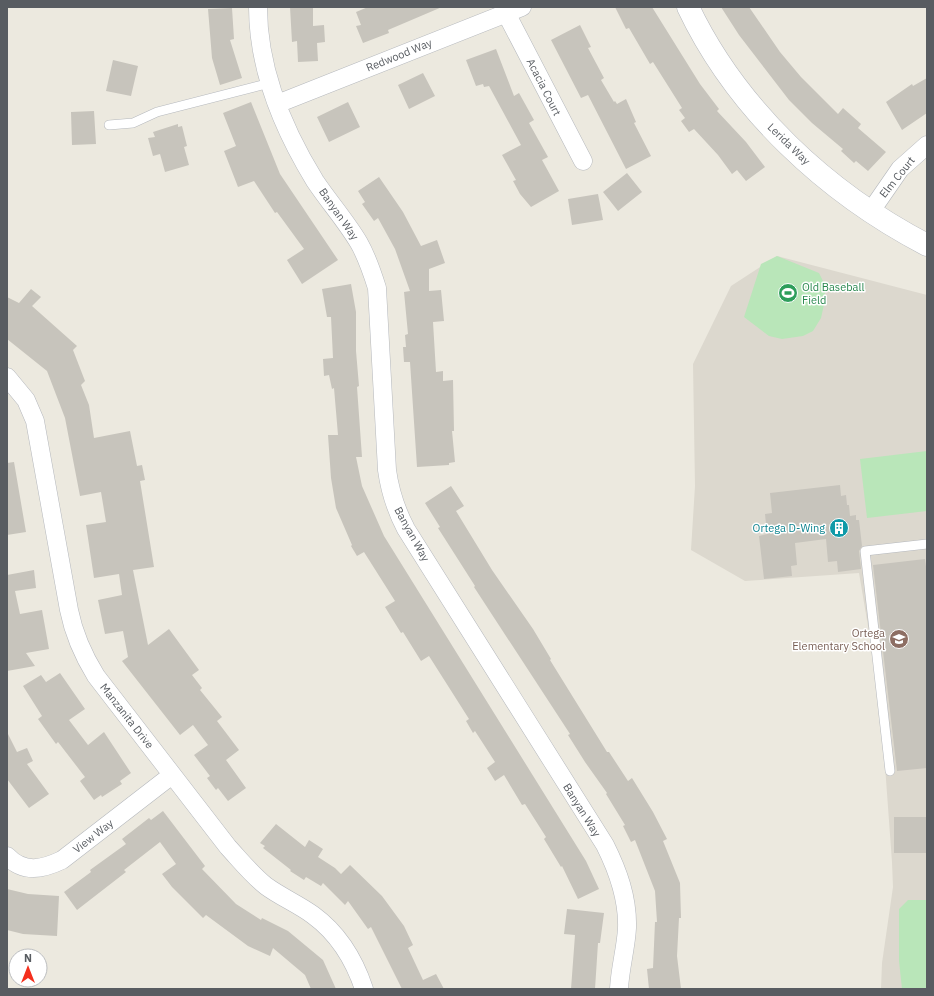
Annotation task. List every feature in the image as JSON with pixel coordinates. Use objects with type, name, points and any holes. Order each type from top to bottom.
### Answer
[{"type":"street","name":"Banyan Way","points":[[258,7],[261,48],[277,104],[301,157],[316,182],[359,242],[377,288],[387,470],[390,490],[396,510],[410,536],[605,846],[615,865],[622,885],[627,927],[619,989]]},
{"type":"street","name":"Lerida Way","points":[[688,7],[728,73],[770,127],[818,172],[871,211],[927,245]]},
{"type":"street","name":"Redwood Way","points":[[277,104],[514,10]]},
{"type":"street","name":"Acacia Court","points":[[514,10],[583,161]]},
{"type":"street","name":"Elm Court","points":[[871,211],[900,169],[927,145]]},
{"type":"street","name":"Manzanita Drive","points":[[7,377],[26,400],[35,421],[69,610],[76,639],[83,656],[96,676],[172,776],[246,867],[266,885],[312,914],[331,930],[348,951],[364,989]]},
{"type":"street","name":"View Way","points":[[7,856],[12,862],[29,868],[46,868],[62,860],[172,776]]},
{"type":"lane","points":[[109,126],[133,123],[157,112],[270,83]]},
{"type":"lane","points":[[890,771],[865,551],[927,544]]},
{"type":"shaded area","name":"Ortega Elementary School","points":[[777,256],[927,295],[927,989],[881,989],[882,963],[893,887],[892,862],[880,697],[859,573],[745,581],[691,550],[695,486],[693,364],[731,286]]},
{"type":"green space","name":"Old Baseball Field","points":[[777,256],[819,273],[825,285],[825,300],[821,318],[813,331],[803,336],[782,339],[769,336],[744,317],[761,264]]},
{"type":"green space","points":[[927,451],[927,511],[867,518],[860,459]]},
{"type":"green space","points":[[908,900],[927,900],[927,989],[902,989],[899,961],[899,909]]},
{"type":"building","points":[[290,7],[313,7],[313,26],[324,25],[325,42],[317,43],[318,61],[298,62],[297,41],[292,42]]},
{"type":"building","points":[[368,7],[442,7],[388,30],[389,33],[363,43],[356,26],[361,25],[356,12]]},
{"type":"building","points":[[615,7],[652,7],[700,84],[719,109],[717,111],[746,142],[765,167],[746,181],[737,170],[732,174],[718,155],[694,129],[689,132],[681,121],[685,118],[679,110],[682,108],[653,62],[650,64],[629,28],[626,29]]},
{"type":"building","points":[[721,7],[749,7],[780,52],[801,77],[838,114],[843,108],[861,124],[858,128],[886,152],[868,171],[856,161],[854,163],[841,151],[843,149],[812,123],[789,100],[739,35]]},
{"type":"building","points":[[232,8],[234,39],[230,40],[242,78],[220,85],[212,58],[208,9]]},
{"type":"building","points":[[580,25],[591,47],[588,48],[604,78],[601,80],[614,102],[615,101],[617,104],[626,99],[636,122],[634,123],[651,156],[626,169],[588,95],[581,98],[551,40]]},
{"type":"building","points":[[496,49],[514,96],[519,93],[534,120],[529,123],[548,157],[542,160],[559,191],[531,207],[520,194],[513,181],[516,180],[502,155],[521,145],[489,86],[484,87],[483,84],[476,86],[466,60]]},
{"type":"building","points":[[113,60],[138,66],[131,96],[106,91]]},
{"type":"building","points":[[423,73],[435,96],[409,109],[398,85]]},
{"type":"building","points":[[927,78],[927,113],[902,130],[886,102],[912,84],[913,86]]},
{"type":"building","points":[[251,102],[280,174],[338,260],[302,284],[287,260],[304,249],[277,212],[275,213],[254,181],[238,187],[224,151],[236,146],[223,113]]},
{"type":"building","points":[[348,102],[360,127],[329,142],[317,117]]},
{"type":"building","points":[[94,111],[96,144],[72,145],[71,112]]},
{"type":"building","points":[[178,124],[178,127],[182,126],[187,146],[184,147],[189,165],[165,172],[160,154],[153,156],[148,138],[155,137],[153,132]]},
{"type":"building","points":[[627,173],[642,192],[618,211],[603,192]]},
{"type":"building","points":[[379,177],[403,212],[421,246],[437,240],[445,263],[429,269],[429,291],[441,290],[444,321],[433,322],[436,372],[443,371],[443,381],[453,380],[454,431],[452,431],[455,462],[449,463],[449,465],[417,467],[410,362],[404,362],[403,347],[406,347],[405,335],[408,334],[404,292],[410,291],[395,249],[378,218],[374,221],[362,204],[365,202],[358,191]]},
{"type":"building","points":[[598,194],[603,220],[572,225],[568,199]]},
{"type":"building","points":[[351,284],[356,312],[356,351],[359,386],[357,387],[362,457],[356,457],[362,486],[384,536],[586,861],[599,889],[578,899],[562,866],[561,867],[544,839],[546,837],[525,804],[522,805],[504,775],[495,781],[487,768],[495,762],[475,731],[473,733],[466,721],[469,719],[429,656],[421,661],[403,632],[401,633],[385,607],[395,601],[364,552],[357,556],[351,546],[352,545],[336,508],[331,478],[328,435],[338,435],[334,388],[332,389],[329,375],[324,376],[323,359],[333,358],[331,317],[327,317],[322,289]]},
{"type":"building","points":[[31,289],[41,297],[32,306],[77,346],[73,350],[85,381],[81,385],[89,405],[94,438],[130,431],[137,466],[142,465],[145,480],[140,481],[154,567],[133,570],[148,645],[169,629],[199,670],[192,675],[202,688],[200,690],[222,717],[217,721],[239,750],[226,760],[246,788],[228,801],[218,788],[216,790],[207,778],[210,776],[194,755],[208,745],[193,725],[180,735],[122,661],[128,657],[123,631],[105,634],[98,600],[122,595],[119,574],[94,578],[86,525],[106,522],[101,492],[80,496],[65,418],[47,371],[7,339],[7,297],[19,303]]},
{"type":"building","points":[[14,462],[26,532],[7,535],[7,463]]},
{"type":"building","name":"Ortega D-Wing","points":[[840,485],[841,496],[846,495],[850,516],[856,515],[856,520],[859,520],[862,546],[859,551],[861,569],[838,572],[837,561],[828,562],[826,539],[795,543],[797,565],[791,566],[792,576],[764,579],[759,536],[767,534],[765,514],[772,513],[770,493]]},
{"type":"building","points":[[451,486],[464,506],[456,511],[492,570],[533,629],[551,659],[550,660],[607,752],[609,752],[628,781],[632,778],[653,812],[667,839],[663,841],[680,883],[681,918],[679,918],[677,956],[681,989],[649,989],[647,969],[653,968],[655,922],[657,922],[655,891],[635,840],[631,842],[623,826],[625,825],[606,794],[607,793],[585,762],[568,735],[570,734],[474,587],[475,586],[438,528],[440,527],[425,503]]},
{"type":"building","points":[[925,559],[927,574],[927,768],[897,771],[873,565]]},
{"type":"building","points":[[34,570],[36,588],[15,591],[20,614],[42,610],[49,649],[26,653],[35,666],[7,671],[7,575]]},
{"type":"building","points":[[60,673],[85,709],[69,720],[88,745],[104,732],[131,773],[120,781],[122,784],[102,797],[101,795],[94,800],[80,781],[85,777],[58,742],[56,744],[38,719],[42,716],[23,686],[41,675],[46,682]]},
{"type":"building","points":[[7,732],[17,752],[27,748],[33,761],[27,764],[49,794],[29,808],[7,779]]},
{"type":"building","points":[[163,811],[205,866],[202,869],[236,904],[261,920],[262,918],[288,931],[323,960],[336,989],[311,989],[305,975],[273,948],[270,956],[248,946],[206,915],[203,918],[172,887],[162,874],[176,864],[160,842],[124,870],[126,872],[77,910],[64,892],[91,872],[90,870],[126,844],[122,839],[149,818],[151,820]]},
{"type":"building","points":[[894,817],[927,817],[927,853],[894,853]]},
{"type":"building","points":[[276,824],[305,847],[309,840],[323,849],[318,857],[335,868],[341,874],[350,865],[382,896],[404,926],[413,945],[408,948],[423,980],[436,974],[444,989],[402,989],[371,927],[368,929],[348,901],[345,905],[323,883],[321,886],[306,877],[304,880],[290,871],[291,870],[263,848],[265,846],[260,843]]},
{"type":"building","points":[[7,889],[28,894],[59,896],[57,936],[23,934],[7,930]]},
{"type":"building","points":[[567,909],[604,913],[600,943],[598,943],[595,989],[571,989],[575,935],[564,934]]},
{"type":"place","name":"Old Baseball Field","points":[[788,293]]},
{"type":"place","name":"Ortega D-Wing","points":[[839,528]]},
{"type":"place","name":"Ortega Elementary School","points":[[899,639]]}]
